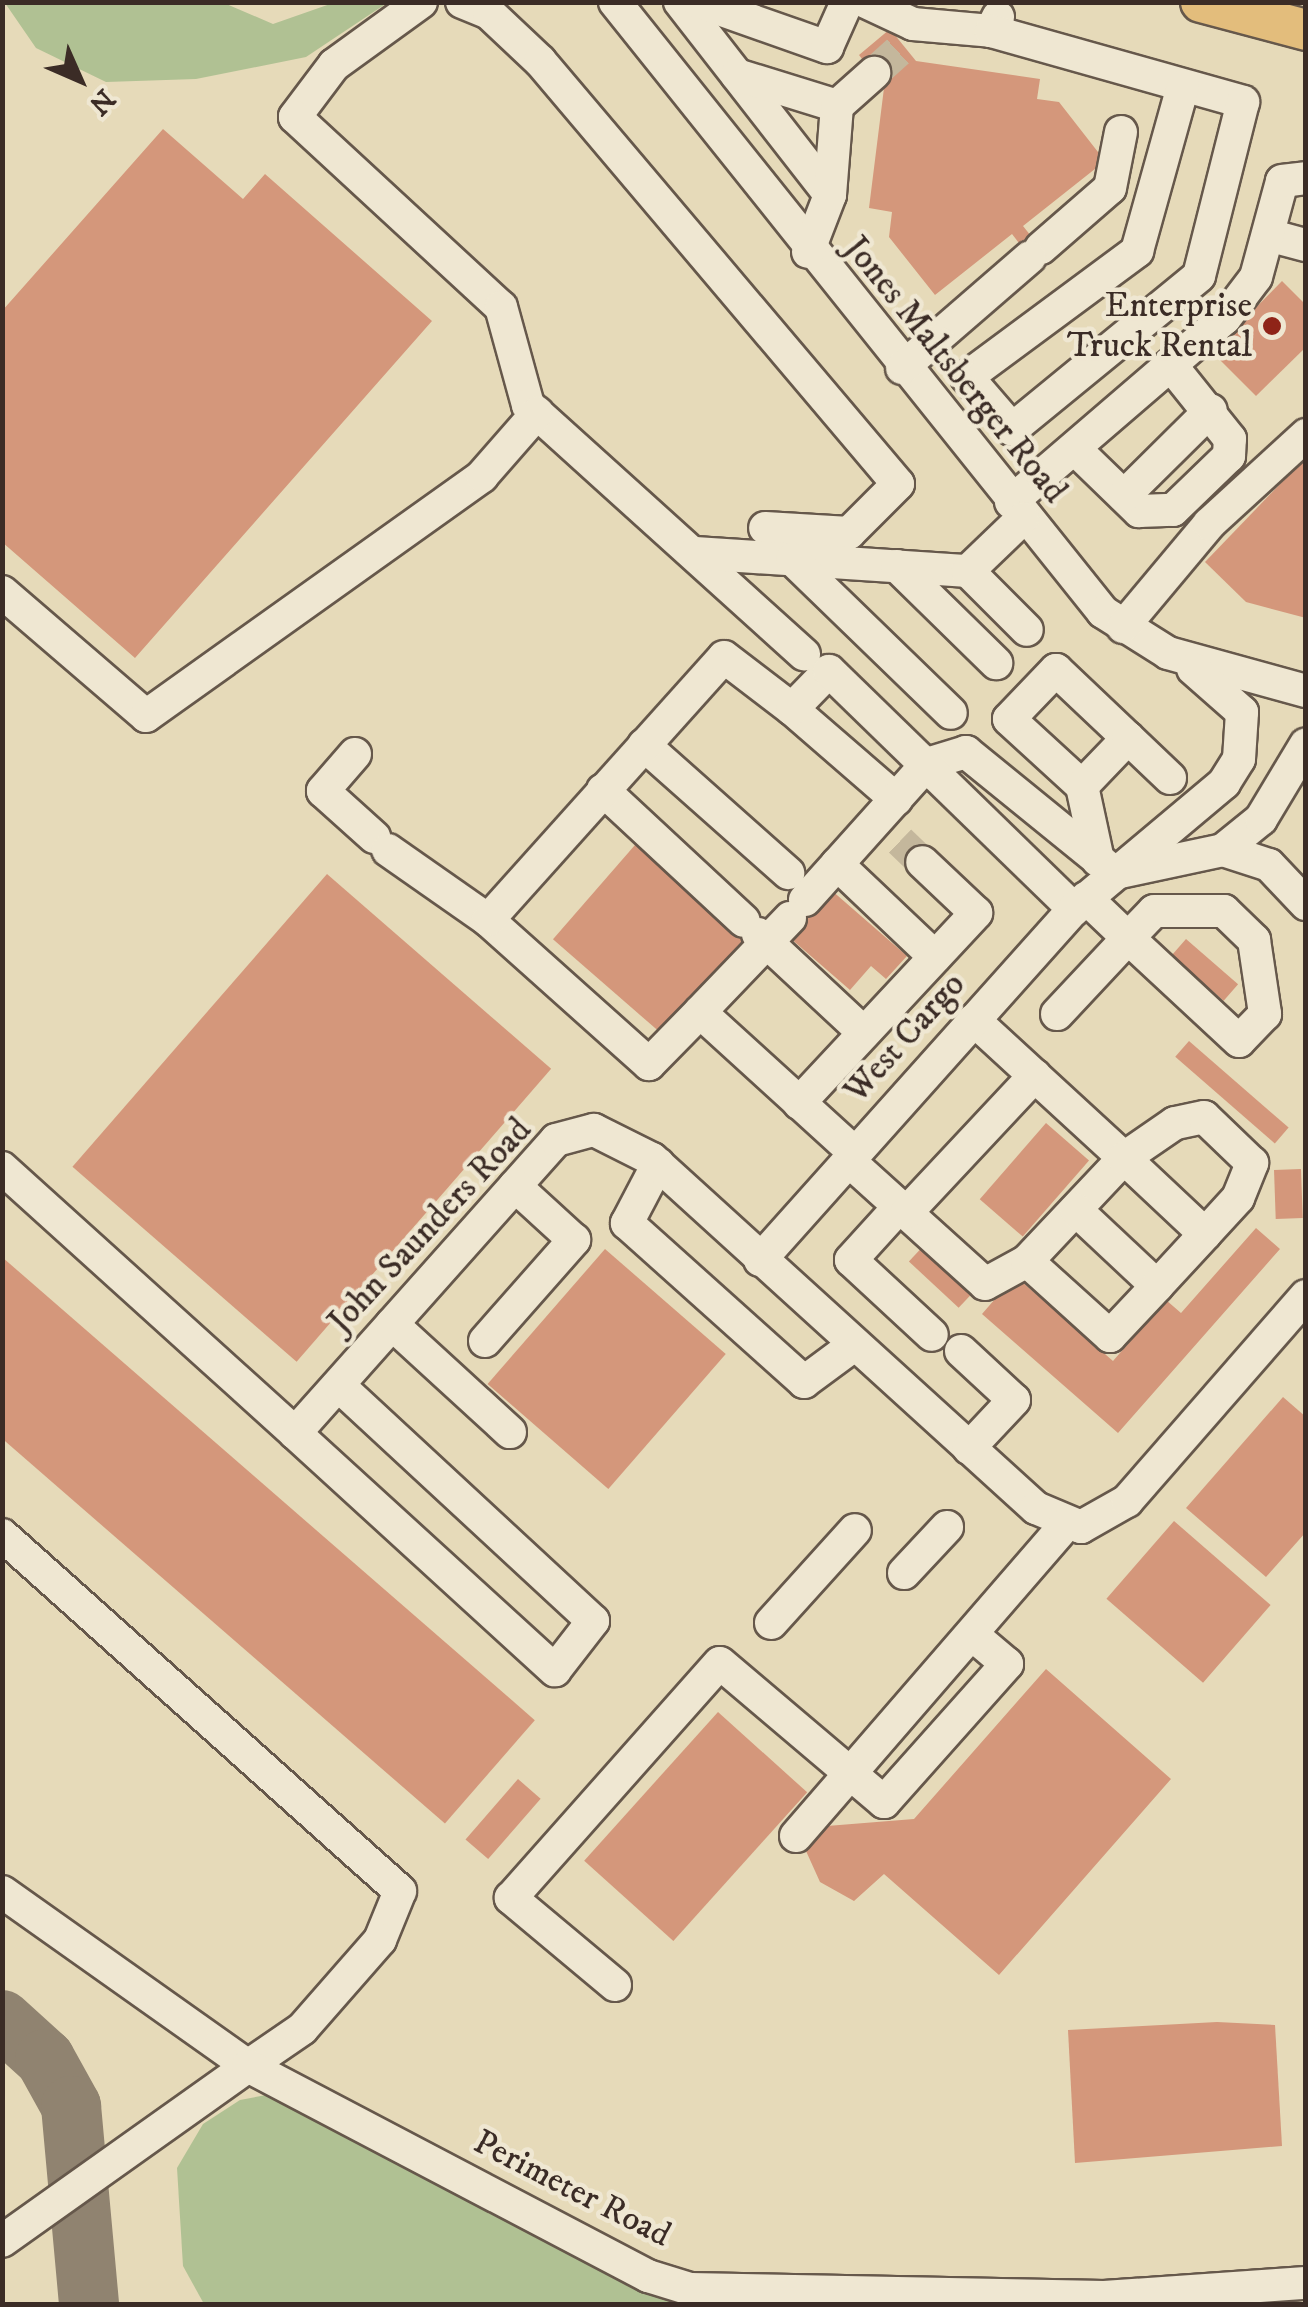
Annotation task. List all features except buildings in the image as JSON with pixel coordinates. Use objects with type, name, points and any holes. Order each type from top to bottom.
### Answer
[{"type":"main road","points":[[1201,2],[1306,30]]},
{"type":"street","points":[[422,2],[334,65],[295,116],[501,307],[519,387],[537,413],[804,654]]},
{"type":"street","points":[[462,2],[489,13],[540,61],[898,484],[849,533],[766,528]]},
{"type":"street","name":"Jones Maltsberger Road","points":[[614,2],[808,252],[1017,510],[1123,627],[1168,653],[1306,691]]},
{"type":"street","points":[[680,2],[830,195]]},
{"type":"street","points":[[700,2],[827,46],[847,2]]},
{"type":"street","points":[[866,2],[916,36],[999,13],[1183,86],[1243,102],[1199,276],[1012,429],[967,377],[1138,251],[1183,86]]},
{"type":"street","points":[[808,252],[830,195],[837,106],[874,73]]},
{"type":"street","points":[[736,76],[837,106]]},
{"type":"street","points":[[902,368],[1110,188],[1121,132]]},
{"type":"street","points":[[968,571],[1017,510],[1076,450],[1174,370],[1256,276],[1282,181],[1306,178]]},
{"type":"street","points":[[1268,235],[1306,245]]},
{"type":"street","points":[[1076,450],[1124,496],[1161,518],[1229,456],[1230,439],[1211,410],[1174,370]]},
{"type":"street","points":[[957,436],[990,405]]},
{"type":"street","points":[[1124,496],[1211,410]]},
{"type":"street","points":[[2,592],[146,716],[482,476],[537,413]]},
{"type":"street","points":[[1123,627],[1210,524],[1306,435]]},
{"type":"street","points":[[696,553],[968,571],[1027,630]]},
{"type":"street","points":[[792,559],[951,713]]},
{"type":"street","points":[[897,566],[996,663]]},
{"type":"street","name":"West Cargo","points":[[760,1260],[1080,904],[1106,867],[1207,800],[1239,759],[1242,712],[1168,653]]},
{"type":"street","points":[[488,920],[724,657],[792,709],[976,913],[799,1103]]},
{"type":"street","points":[[1106,867],[1082,786],[1009,719],[1056,670],[1170,778]]},
{"type":"street","points":[[792,709],[829,671],[1080,904],[1128,938],[1239,1041],[1265,1014],[1254,940],[1224,911],[1154,912],[1128,938],[1057,1014]]},
{"type":"street","points":[[1082,786],[1128,738]]},
{"type":"street","points":[[644,744],[798,893]]},
{"type":"street","name":"West Cargo","points":[[1106,867],[1223,850],[1261,819],[1306,744]]},
{"type":"street","points":[[927,764],[966,752],[1106,867]]},
{"type":"street","points":[[355,754],[322,791],[381,843],[488,920],[649,1064],[700,1012],[756,932],[837,864],[899,831],[927,764]]},
{"type":"street","points":[[604,790],[864,1033]]},
{"type":"street","points":[[1223,850],[1270,865],[1306,904]]},
{"type":"street","points":[[837,864],[935,957]]},
{"type":"street","points":[[700,1012],[986,1284],[1027,1261],[1124,1158],[1176,1123],[1204,1117],[1252,1163],[1238,1198],[1110,1336],[1027,1261]]},
{"type":"street","points":[[974,1020],[1204,1234]]},
{"type":"street","points":[[932,1335],[851,1260],[1034,1075]]},
{"type":"street","name":"John Saunders Road","points":[[295,1433],[556,1140],[594,1130],[658,1164],[968,1448],[1074,1525]]},
{"type":"street","points":[[658,1164],[627,1223],[804,1382],[854,1345]]},
{"type":"street","points":[[2,1168],[554,1670],[593,1621],[338,1386]]},
{"type":"street","points":[[485,1341],[574,1240],[515,1186]]},
{"type":"street","points":[[1076,1210],[1157,1286]]},
{"type":"street","points":[[796,1836],[1074,1525],[1128,1502],[1306,1296]]},
{"type":"street","points":[[392,1324],[510,1432]]},
{"type":"street","points":[[961,1351],[1014,1400],[968,1448]]},
{"type":"street","points":[[904,1573],[946,1527]]},
{"type":"street","points":[[771,1623],[855,1530]]},
{"type":"street","points":[[2,1535],[400,1891],[380,1940],[302,2029],[2,2241]]},
{"type":"street","points":[[614,1985],[511,1898],[720,1662],[850,1776]]},
{"type":"street","name":"Perimeter Road","points":[[2,1892],[248,2066],[648,2276],[690,2289],[1104,2297],[1306,2283]]},
{"type":"green space","points":[[5,3],[224,3],[273,24],[333,3],[387,3],[306,57],[196,79],[106,82],[36,48]]},
{"type":"green space","points":[[277,2093],[711,2304],[204,2304],[183,2266],[177,2168],[203,2124],[240,2100]]},
{"type":"taxiway","points":[[2,2020],[45,2059],[71,2106],[89,2304]]},
{"type":"tunnel","points":[[874,73],[904,46]]},
{"type":"tunnel","points":[[900,841],[922,862]]},
{"type":"place","name":"Enterprise Truck Rental","points":[[1272,326]]}]
